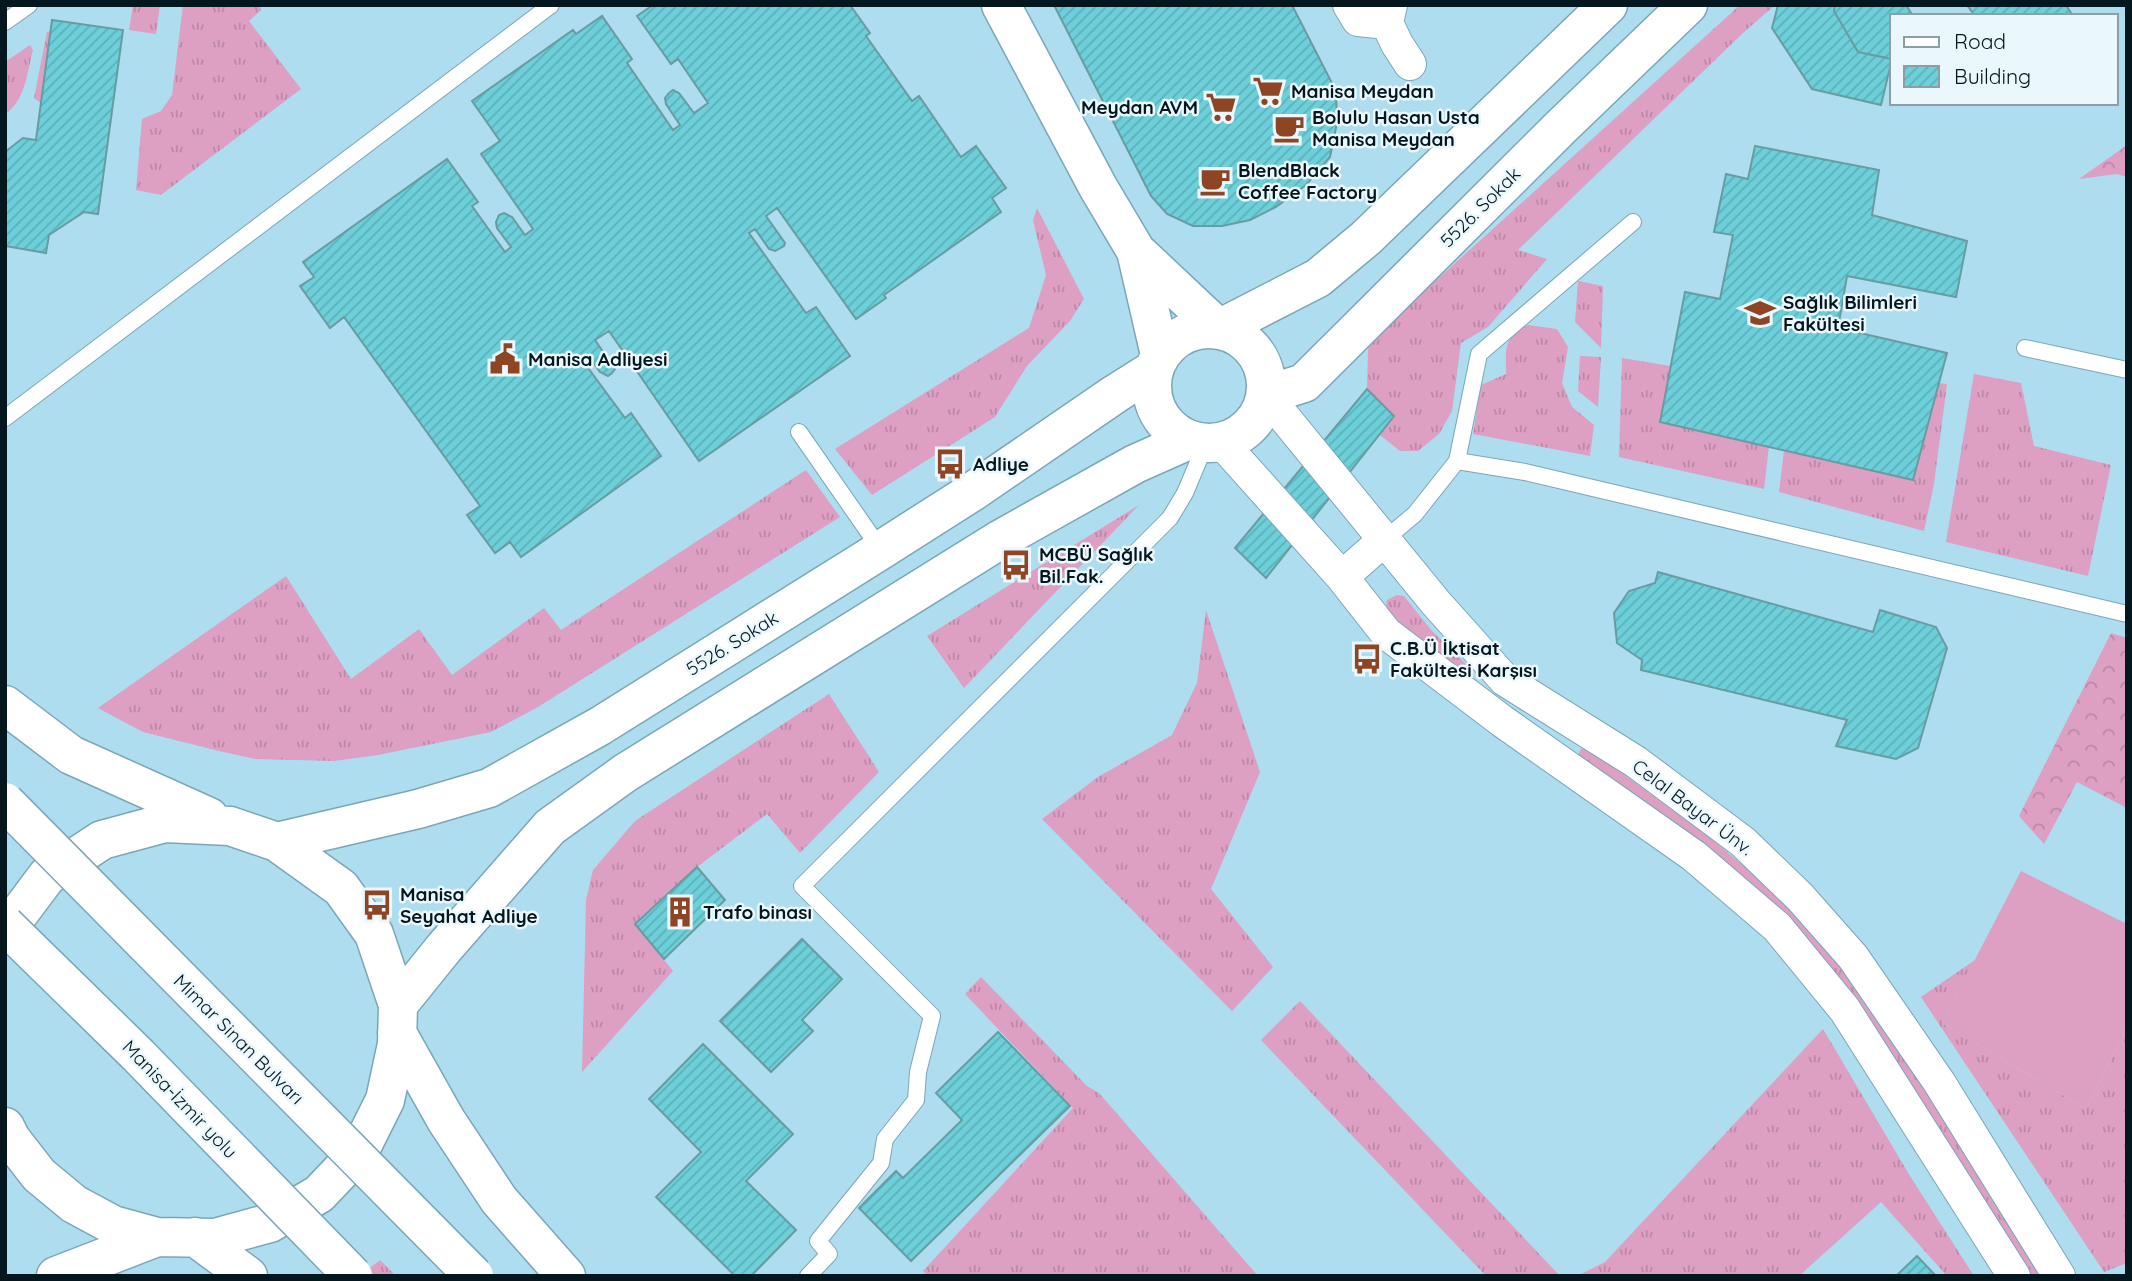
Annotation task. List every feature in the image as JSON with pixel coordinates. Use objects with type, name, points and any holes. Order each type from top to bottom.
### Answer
[{"type":"main road","points":[[1001,5],[1098,187],[1136,251],[1219,329]]},
{"type":"main road","points":[[1219,329],[1318,278],[1366,238],[1608,5]]},
{"type":"main road","name":"5526. Sokak","points":[[1266,395],[1304,383],[1561,127],[1688,5]]},
{"type":"main road","points":[[1136,251],[1156,363],[1151,387],[1158,412],[1174,432],[1206,442]]},
{"type":"main road","points":[[5,1127],[39,1175],[74,1204],[113,1225],[157,1237],[215,1238],[270,1223],[320,1194],[359,1152],[385,1100],[398,1019],[444,948],[550,827],[625,773],[1000,539],[1135,464],[1238,435],[1251,425],[1261,411],[1266,395],[1260,360],[1250,345],[1236,335],[1219,329],[1202,328],[1186,332],[1171,342],[1156,363]]},
{"type":"main road","name":"5526. Sokak","points":[[277,842],[418,809],[489,789],[600,726],[972,492],[1156,363]]},
{"type":"main road","points":[[5,705],[71,755],[230,826],[277,842],[341,888],[374,934],[398,1019],[452,1129],[499,1200],[566,1276]]},
{"type":"main road","name":"Mimar Sinan Bulvarı","points":[[5,802],[474,1276]]},
{"type":"main road","points":[[5,932],[47,876],[102,840],[165,822],[230,826]]},
{"type":"main road","name":"Manisa-İzmir yolu","points":[[5,925],[138,1055],[353,1276]]},
{"type":"main road","points":[[56,1276],[157,1237]]},
{"type":"main road","points":[[195,1237],[248,1276]]},
{"type":"street","points":[[1349,5],[1357,20],[1389,14],[1410,64]]},
{"type":"street","name":"Celal Bayar Ünv.","points":[[1266,395],[1436,603],[1505,680],[1636,762],[1744,842],[1800,897],[1853,957],[1923,1059],[2059,1276]]},
{"type":"street","name":"Celal Bayar Ünv.","points":[[1206,442],[1342,577],[1386,633],[1502,721],[1694,856],[1777,927],[1844,1010],[2014,1276]]},
{"type":"street","points":[[1342,577],[1384,540]]},
{"type":"lane","points":[[5,22],[29,5]]},
{"type":"lane","points":[[5,418],[551,5]]},
{"type":"lane","points":[[1384,540],[1415,514],[1457,461],[1479,354],[1633,222]]},
{"type":"lane","points":[[2025,348],[2127,370]]},
{"type":"lane","points":[[799,432],[881,550]]},
{"type":"lane","points":[[808,1276],[830,1254],[818,1241],[881,1163],[885,1139],[916,1100],[918,1072],[932,1016],[802,886],[1170,518],[1185,493],[1206,442]]},
{"type":"lane","points":[[1457,461],[1525,472],[2127,614]]},
{"type":"green space","points":[[133,5],[160,5],[156,34],[129,30]]},
{"type":"green space","points":[[183,5],[259,5],[261,10],[249,21],[301,89],[161,195],[136,190],[142,119],[161,111],[172,95]]},
{"type":"green space","points":[[1740,5],[1775,5],[1518,250],[1547,259],[1488,327],[1461,343],[1452,411],[1439,434],[1418,451],[1400,451],[1380,435],[1393,416],[1367,389],[1368,349],[1389,323]]},
{"type":"green space","points":[[51,31],[41,103],[34,98],[47,32]]},
{"type":"green space","points":[[30,45],[33,50],[25,85],[17,101],[5,114],[5,62]]},
{"type":"green space","points":[[2127,145],[2127,177],[2117,174],[2079,179]]},
{"type":"green space","points":[[1037,208],[1084,299],[1070,321],[1027,366],[995,417],[872,495],[835,449],[1029,328],[1046,275],[1033,220]]},
{"type":"green space","points":[[1578,281],[1603,286],[1601,348],[1575,322]]},
{"type":"green space","points":[[1528,325],[1557,329],[1568,347],[1562,383],[1572,407],[1594,425],[1590,456],[1473,434],[1481,385],[1506,374],[1506,351],[1510,339]]},
{"type":"green space","points":[[1580,356],[1601,357],[1598,407],[1578,391]]},
{"type":"green space","points":[[1622,358],[1670,366],[1660,422],[1769,446],[1764,489],[1619,457]]},
{"type":"green space","points":[[1974,374],[2021,383],[2034,446],[2111,465],[2088,576],[1946,542]]},
{"type":"green space","points":[[1939,383],[1947,384],[1934,484],[1924,531],[1779,492],[1784,450],[1912,479]]},
{"type":"green space","points":[[806,470],[840,517],[538,707],[491,732],[334,761],[255,759],[143,732],[98,708],[286,576],[351,679],[419,629],[452,675],[544,608],[561,630]]},
{"type":"green space","points":[[1139,505],[964,688],[927,636]]},
{"type":"green space","points":[[1397,595],[1404,596],[1432,631],[1473,671],[1472,677],[1467,678],[1389,613],[1387,600]]},
{"type":"green space","points":[[1206,610],[1260,772],[1211,889],[1273,967],[1232,1011],[1042,819],[1098,777],[1172,735],[1197,683]]},
{"type":"green space","points":[[2111,633],[2127,638],[2127,808],[2077,782],[2044,844],[2019,816]]},
{"type":"green space","points":[[829,694],[879,772],[800,853],[767,814],[697,867],[635,924],[673,971],[582,1072],[586,900],[593,870],[635,821]]},
{"type":"green space","points":[[1588,748],[1714,841],[1798,912],[1848,970],[2047,1276],[2028,1276],[1843,996],[1582,761],[1578,755],[1581,749]]},
{"type":"green space","points":[[2021,871],[2127,924],[2127,1027],[2086,1109],[1942,1023]]},
{"type":"green space","points":[[1975,960],[1942,1023],[2086,1109],[2127,1027],[2127,1263],[2104,1272],[1921,997]]},
{"type":"green space","points":[[981,977],[1087,1086],[1099,1093],[1258,1276],[928,1276],[923,1271],[1073,1108],[965,994]]},
{"type":"green space","points":[[1300,1001],[1560,1276],[1486,1276],[1261,1040]]},
{"type":"green space","points":[[1823,1029],[1910,1176],[1974,1276],[1947,1276],[1881,1202],[1799,1276],[1577,1276],[1605,1262]]},
{"type":"green space","points":[[380,1260],[396,1276],[362,1274]]},
{"type":"building","points":[[653,5],[850,5],[870,33],[866,36],[912,101],[919,96],[961,157],[976,146],[1006,188],[992,198],[1001,212],[884,295],[886,298],[856,319],[777,208],[766,216],[785,243],[784,246],[775,251],[769,249],[755,229],[749,233],[806,313],[816,307],[850,356],[699,461],[609,331],[595,340],[615,369],[612,373],[608,376],[600,372],[589,357],[583,361],[625,418],[631,413],[661,456],[521,557],[510,542],[495,553],[467,515],[480,506],[344,317],[330,328],[300,286],[314,277],[303,262],[447,159],[478,202],[472,206],[505,252],[511,247],[497,228],[499,215],[504,213],[512,217],[525,235],[533,229],[481,154],[500,141],[472,101],[573,30],[576,34],[602,16],[632,59],[627,63],[673,130],[680,125],[666,104],[665,98],[669,93],[673,90],[679,93],[694,113],[708,103],[678,59],[671,64],[637,16]]},
{"type":"building","name":"Manisa Meydan","points":[[1054,5],[1292,5],[1336,91],[1337,123],[1330,157],[1306,185],[1276,207],[1250,220],[1222,226],[1193,226],[1167,214],[1151,196]]},
{"type":"building","points":[[1778,5],[1835,5],[1834,11],[1858,52],[1890,59],[1881,105],[1812,89],[1772,28]]},
{"type":"building","points":[[1835,5],[1906,5],[1912,14],[1890,14],[1890,59],[1858,52],[1834,11]]},
{"type":"building","points":[[1967,5],[2066,5],[2072,14],[1974,14]]},
{"type":"building","points":[[52,20],[123,30],[98,214],[84,212],[49,235],[46,253],[5,246],[5,152],[23,138],[36,140]]},
{"type":"building","name":"Sağlık Bilimleri Fakültesi","points":[[1755,146],[1879,170],[1872,215],[1967,241],[1956,297],[1847,276],[1838,328],[1947,353],[1913,480],[1660,422],[1685,292],[1720,299],[1733,235],[1714,232],[1726,174],[1748,179]]},
{"type":"building","points":[[1367,389],[1394,416],[1266,578],[1235,548]]},
{"type":"building","points":[[1658,572],[1873,632],[1880,610],[1936,627],[1947,648],[1918,748],[1896,759],[1836,746],[1847,720],[1641,670],[1642,660],[1617,643],[1614,613],[1629,591],[1655,583]]},
{"type":"building","name":"Trafo binası","points":[[697,867],[725,900],[664,959],[635,924]]},
{"type":"building","points":[[802,939],[842,979],[802,1020],[813,1031],[771,1072],[720,1021]]},
{"type":"building","points":[[998,1032],[1070,1106],[911,1261],[859,1208],[896,1171],[903,1178],[962,1120],[936,1093]]},
{"type":"building","points":[[703,1044],[793,1134],[746,1181],[796,1230],[751,1276],[735,1276],[656,1197],[701,1152],[649,1099]]},
{"type":"building","points":[[1917,1256],[1936,1276],[1896,1276]]},
{"type":"place","name":"Manisa Meydan","points":[[1268,91]]},
{"type":"place","name":"Meydan AVM","points":[[1221,107]]},
{"type":"place","name":"Bolulu Hasan Usta Manisa Meydan","points":[[1289,128]]},
{"type":"place","name":"BlendBlack Coffee Factory","points":[[1215,181]]},
{"type":"place","name":"Sağlık Bilimleri Fakültesi","points":[[1760,313]]},
{"type":"place","name":"Manisa Adliyesi","points":[[505,359]]},
{"type":"place","name":"Adliye","points":[[950,464]]},
{"type":"place","name":"MCBÜ Sağlık Bil.Fak.","points":[[1016,565]]},
{"type":"place","name":"C.B.Ü İktisat Fakültesi Karşısı","points":[[1367,659]]},
{"type":"place","name":"Manisa Seyahat Adliye","points":[[377,905]]},
{"type":"place","name":"Trafo binası","points":[[680,912]]}]
